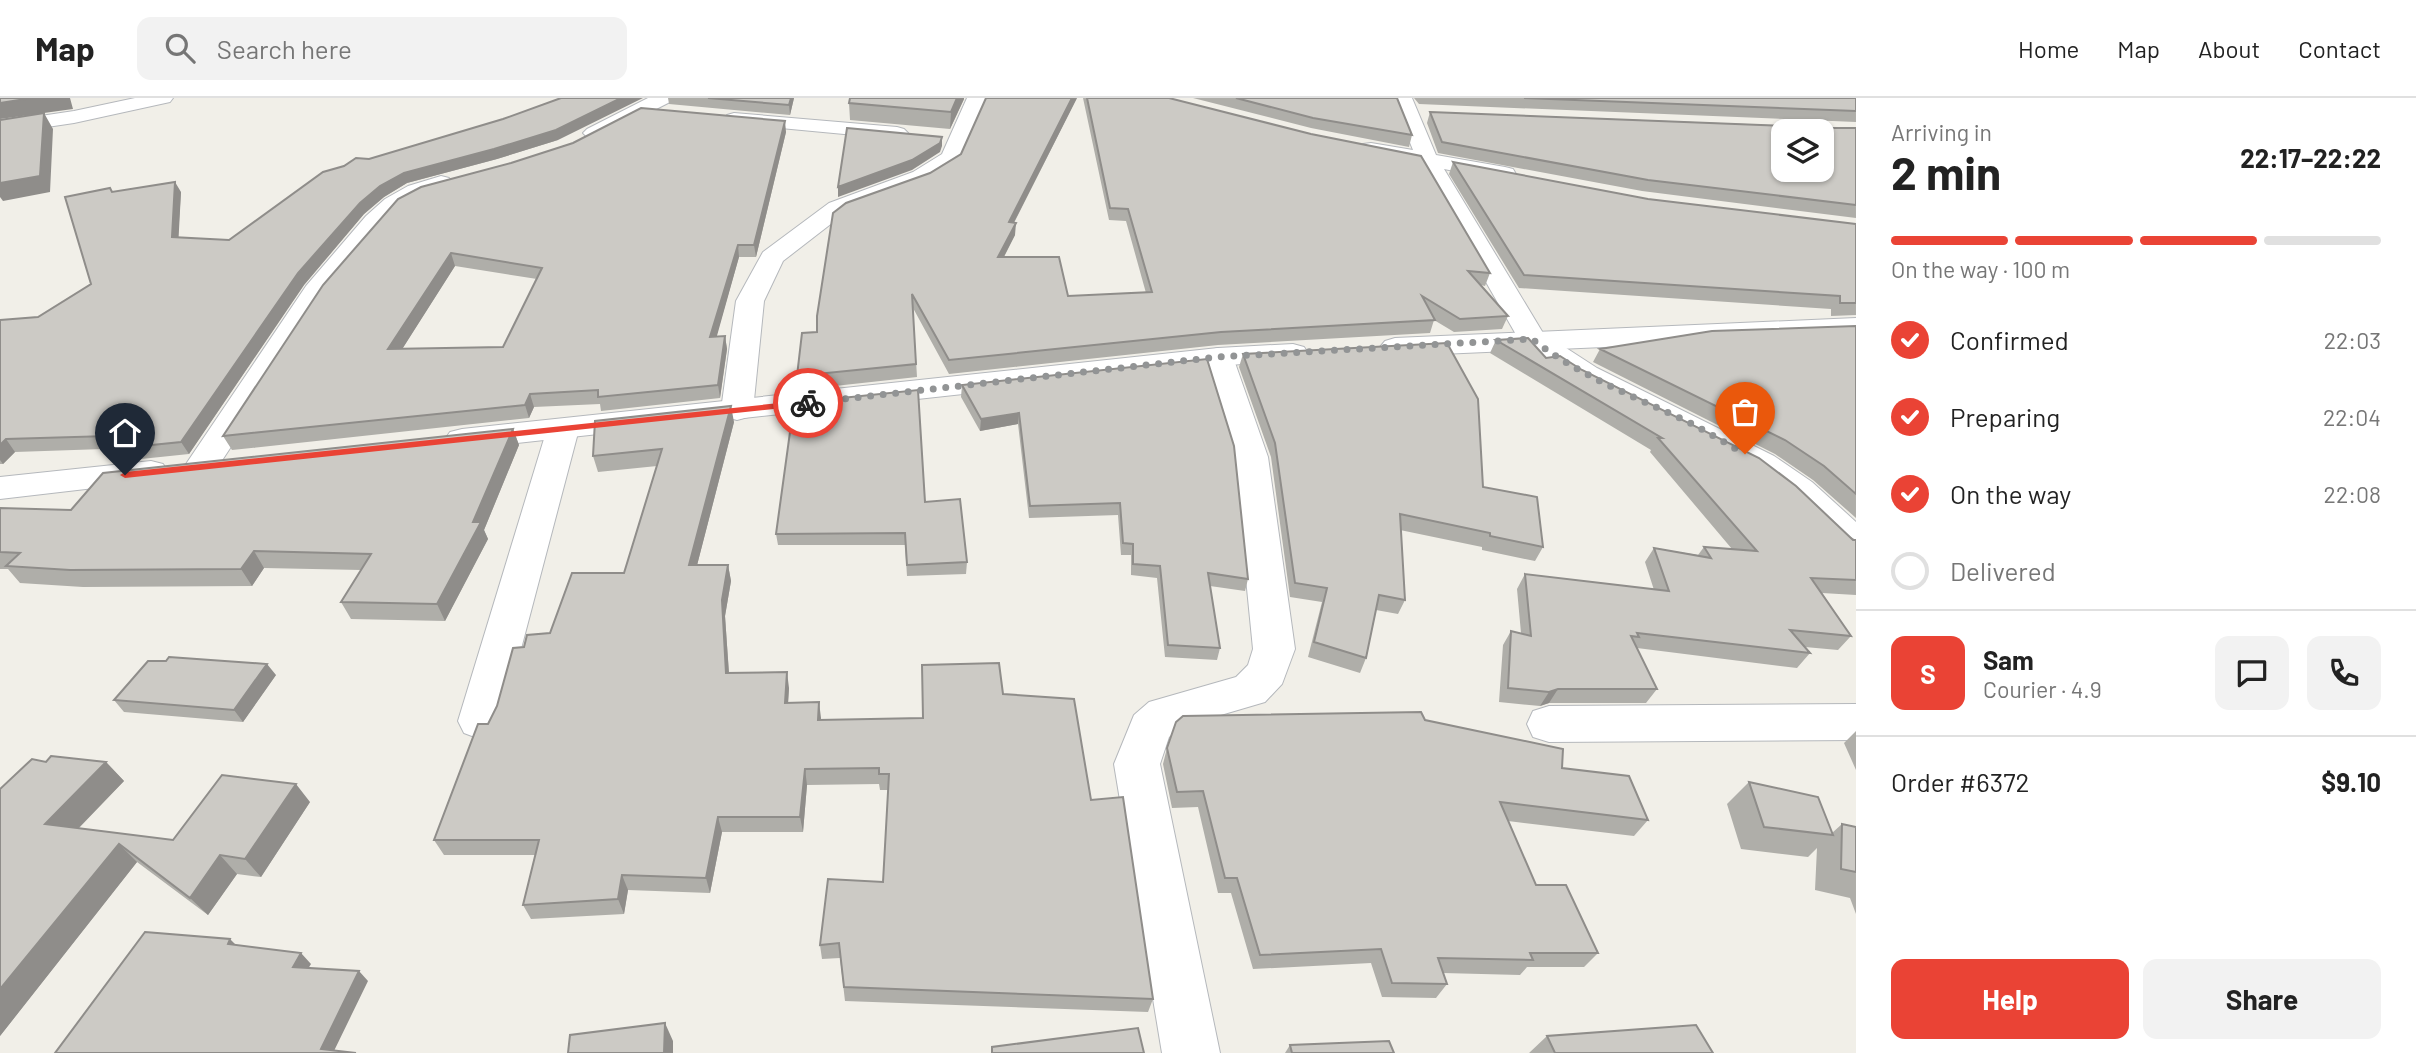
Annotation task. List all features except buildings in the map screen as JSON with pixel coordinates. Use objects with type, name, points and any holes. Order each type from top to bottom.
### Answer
[{"type":"street","points":[[0,128],[74,117],[163,98]]},
{"type":"street","points":[[737,410],[750,301],[772,257],[837,208],[921,177],[951,158],[977,98]]},
{"type":"street","points":[[567,146],[638,110],[671,106]]},
{"type":"street","points":[[1413,108],[1417,137],[1427,159],[1532,339],[1592,378],[1687,422],[1765,464],[1814,503],[1856,542]]},
{"type":"street","points":[[718,117],[960,139]]},
{"type":"street","points":[[1348,144],[1521,177]]},
{"type":"street","points":[[201,467],[316,292],[375,220],[393,204],[416,191],[459,179]]},
{"type":"street","points":[[1363,349],[1532,339],[1856,327]]},
{"type":"street","points":[[429,443],[1218,357],[1323,351]]},
{"type":"street","points":[[1191,1053],[1138,764],[1150,728],[1165,714],[1250,690],[1266,673],[1274,649],[1251,457],[1218,357]]},
{"type":"street","points":[[480,721],[563,429]]},
{"type":"street","points":[[0,488],[241,463]]},
{"type":"street","points":[[1549,724],[1856,722]]},
{"type":"way so far","points":[[808,403],[1218,357],[1532,339],[1592,378],[1687,422],[1745,454]]},
{"type":"route","points":[[125,475],[808,403]]}]
